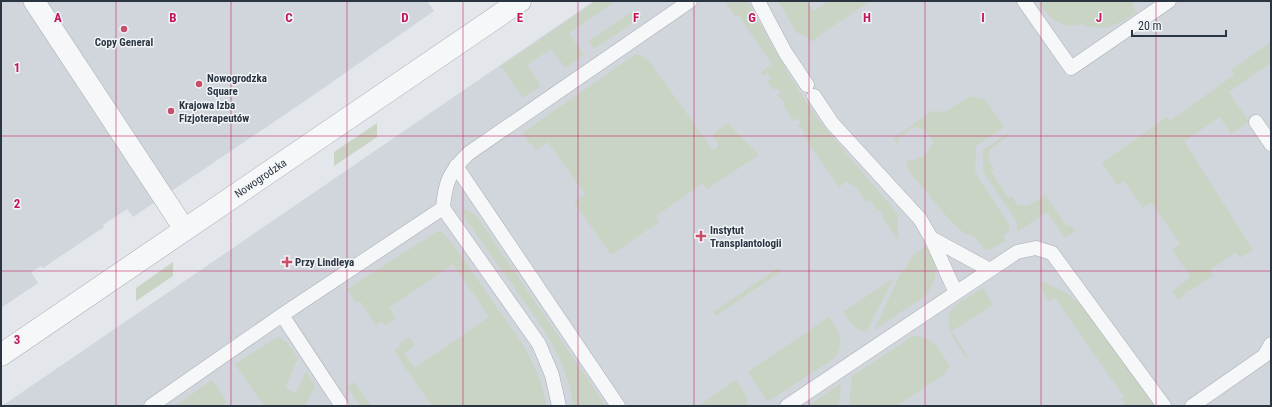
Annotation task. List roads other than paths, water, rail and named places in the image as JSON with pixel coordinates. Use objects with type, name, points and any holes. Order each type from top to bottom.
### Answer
[{"type":"street","points":[[34,1],[184,230]]},
{"type":"street","name":"Nowogrodzka","points":[[1,355],[520,1]]},
{"type":"lane","points":[[559,406],[552,375],[539,344],[443,208],[444,194],[450,176],[456,166],[469,153],[690,1]]},
{"type":"lane","points":[[758,1],[785,52],[832,123],[920,219],[931,238],[956,293]]},
{"type":"lane","points":[[1024,1],[1071,68],[1169,1]]},
{"type":"lane","points":[[1256,122],[1271,144]]},
{"type":"lane","points":[[456,166],[618,406]]},
{"type":"lane","points":[[151,406],[443,208]]},
{"type":"lane","points":[[931,238],[990,270]]},
{"type":"lane","points":[[788,406],[1017,252],[1036,248],[1052,253],[1164,406]]},
{"type":"lane","points":[[282,316],[342,406]]},
{"type":"lane","points":[[1192,406],[1264,356],[1271,344]]},
{"type":"place","name":"Copy General","points":[[124,29]]},
{"type":"place","name":"Nowogrodzka Square","points":[[199,84]]},
{"type":"place","name":"Krajowa Izba Fizjoterapeutów","points":[[171,111]]},
{"type":"place","name":"Instytut Transplantologii","points":[[701,236]]},
{"type":"place","name":"Przy Lindleya","points":[[287,262]]}]
